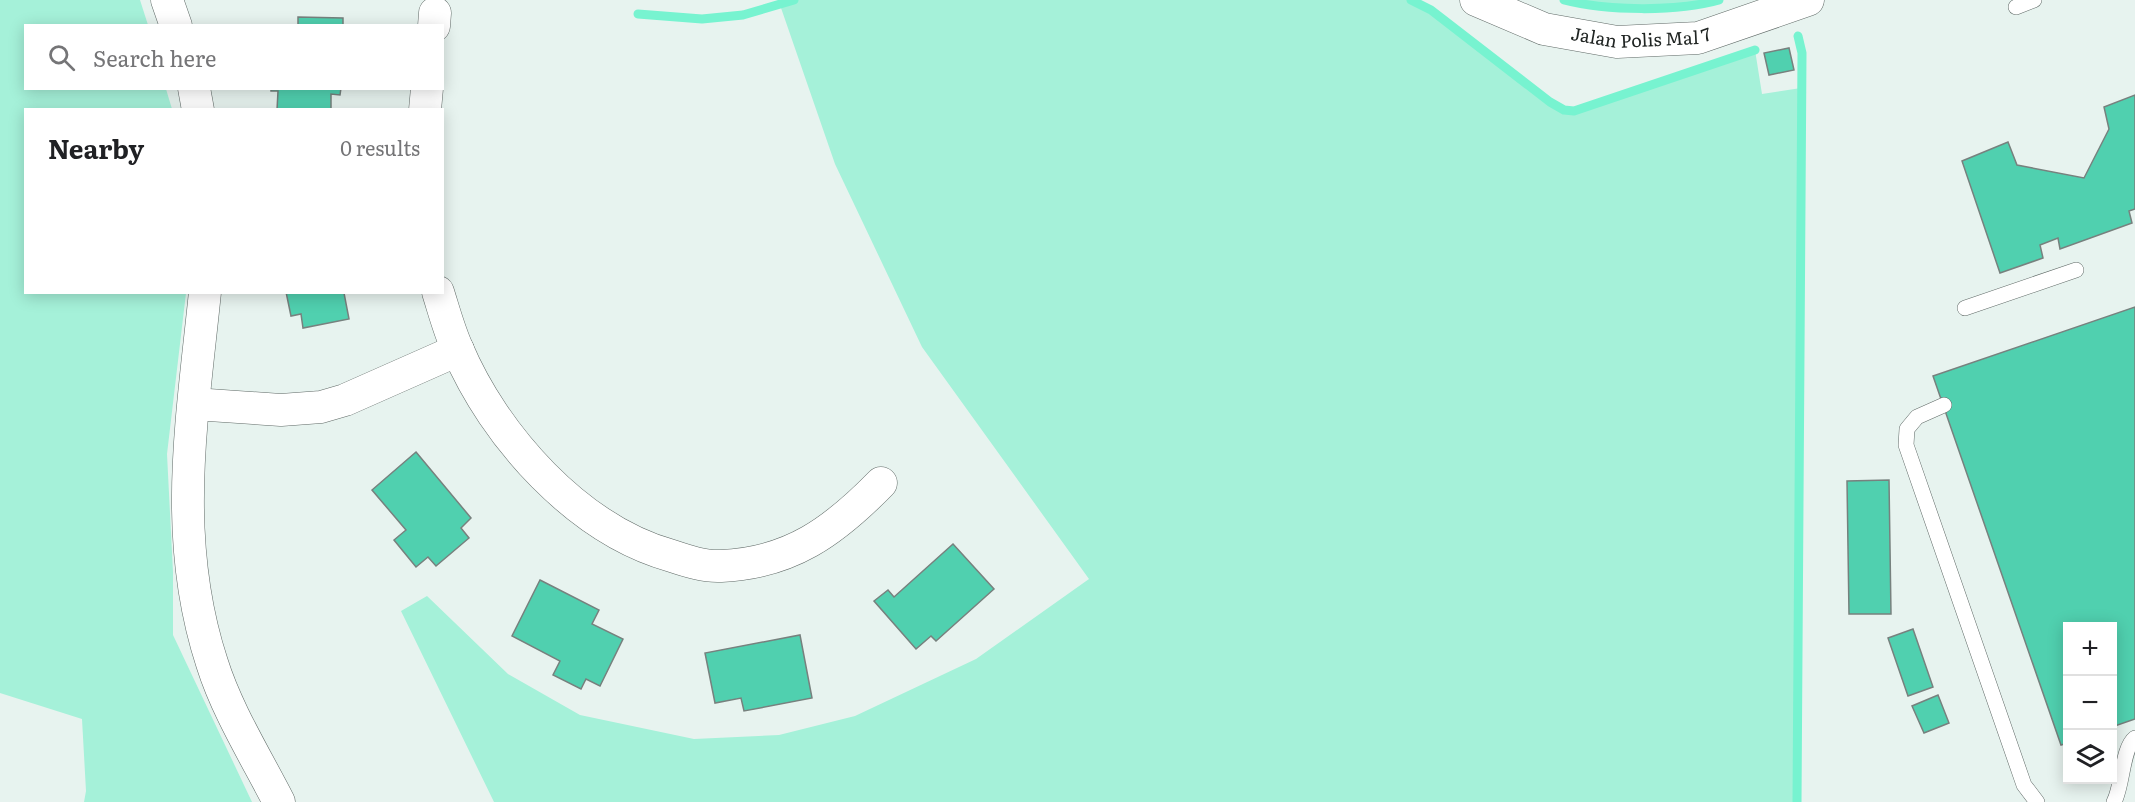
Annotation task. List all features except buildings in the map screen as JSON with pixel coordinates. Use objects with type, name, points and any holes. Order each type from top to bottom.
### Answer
[{"type":"street","points":[[167,0],[175,24]]},
{"type":"street","name":"Jalan Polis Mal 7","points":[[1476,0],[1544,29],[1617,42],[1698,38],[1808,0]]},
{"type":"street","points":[[194,90],[198,108]]},
{"type":"street","points":[[425,108],[427,90]]},
{"type":"street","points":[[205,294],[188,452],[186,498],[192,577],[200,622],[212,664],[230,706],[279,802]]},
{"type":"street","points":[[439,294],[458,350],[494,416],[537,470],[559,490],[615,533],[639,546],[662,554],[718,566],[746,564],[773,557],[796,549],[831,530],[881,483]]},
{"type":"street","points":[[194,404],[281,411],[321,407],[345,400],[458,350]]},
{"type":"lane","points":[[2016,7],[2034,0]]},
{"type":"lane","points":[[1965,308],[2076,270]]},
{"type":"lane","points":[[1944,405],[1917,417],[1906,429],[1906,445],[2024,785],[2037,802]]},
{"type":"lane","points":[[2114,802],[2119,793],[2127,749],[2135,738]]},
{"type":"green space","points":[[0,0],[140,0],[148,24],[24,24],[24,90],[166,90],[172,108],[24,108],[24,294],[186,294],[167,454],[173,572],[173,635],[252,802],[84,802],[86,791],[82,719],[0,693]]},
{"type":"green space","points":[[794,0],[1411,0],[1431,10],[1550,102],[1564,110],[1574,111],[1755,50],[1762,94],[1801,88],[1797,802],[494,802],[401,611],[427,596],[508,674],[580,715],[694,739],[779,735],[855,716],[976,659],[1089,579],[922,347],[835,164],[780,5]]},
{"type":"green space","points":[[1564,0],[1719,0],[1683,7],[1642,9],[1581,4]]},
{"type":"waterway","points":[[638,14],[702,19],[743,15],[794,0]]},
{"type":"waterway","points":[[1411,0],[1431,10],[1550,102],[1564,110],[1574,111],[1755,50]]},
{"type":"waterway","points":[[1564,0],[1581,4],[1642,9],[1683,7],[1719,0]]},
{"type":"waterway","points":[[1797,802],[1802,53],[1798,36]]}]
